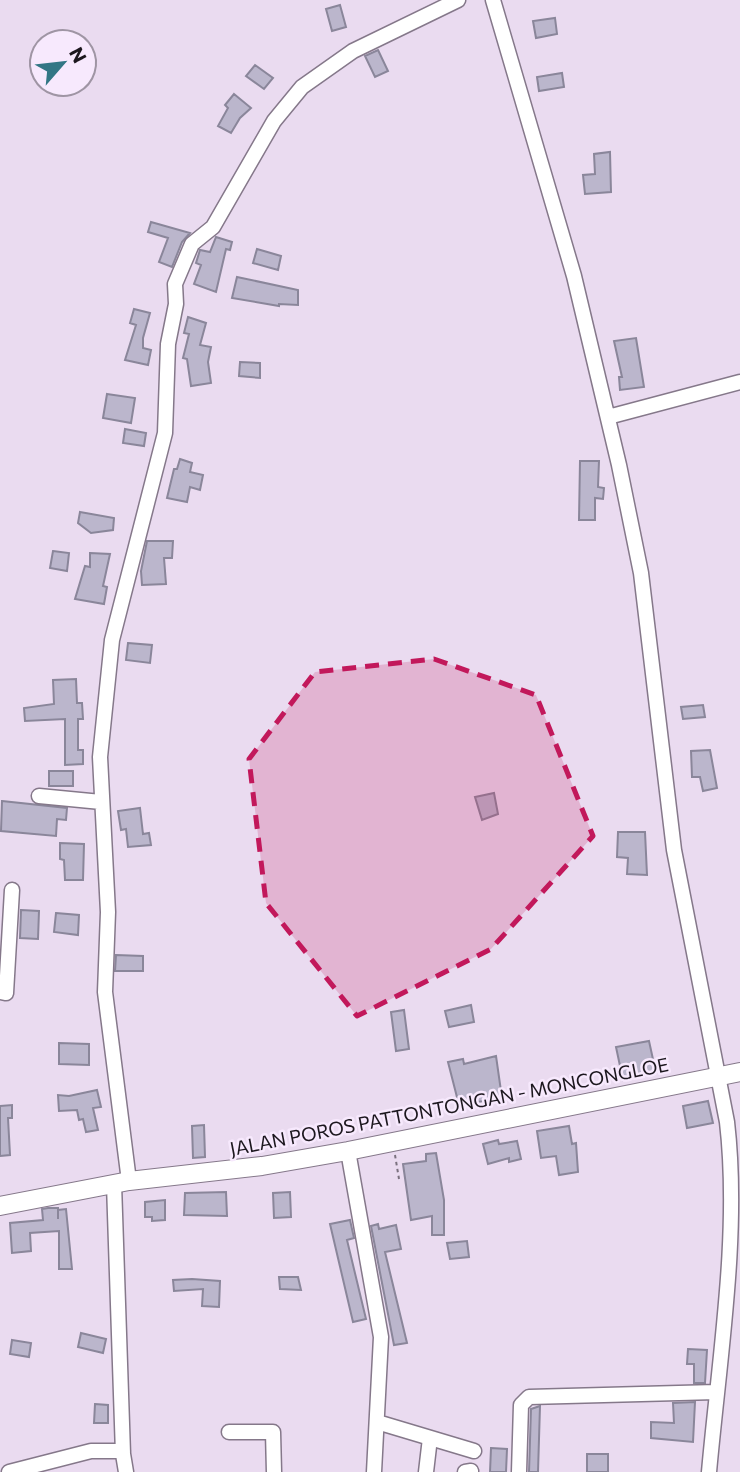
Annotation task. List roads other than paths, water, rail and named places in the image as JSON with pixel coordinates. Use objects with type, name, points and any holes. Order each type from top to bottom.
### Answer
[{"type":"street","points":[[126,1472],[123,1451],[122,1183],[105,992],[108,912],[101,802],[101,744],[112,640],[165,433],[168,344],[176,304],[175,284],[192,244],[214,227],[274,121],[302,87],[353,51],[458,0]]},
{"type":"street","points":[[494,0],[574,276],[608,417],[641,573],[674,850],[731,1150],[732,1226],[709,1472]]},
{"type":"street","points":[[608,417],[740,382]]},
{"type":"street","points":[[39,796],[101,802]]},
{"type":"street","points":[[0,992],[6,993],[12,890]]},
{"type":"street","name":"JALAN POROS PATTONTONGAN - MONCONGLOE","points":[[0,1206],[122,1183],[262,1166],[348,1151],[740,1072]]},
{"type":"street","points":[[348,1151],[381,1337],[374,1472]]},
{"type":"street","points":[[519,1472],[521,1405],[529,1397],[716,1392]]},
{"type":"street","points":[[377,1422],[474,1451]]},
{"type":"street","points":[[229,1432],[272,1432],[274,1472]]},
{"type":"street","points":[[426,1472],[430,1438]]},
{"type":"street","points":[[9,1472],[91,1451],[123,1451]]}]
